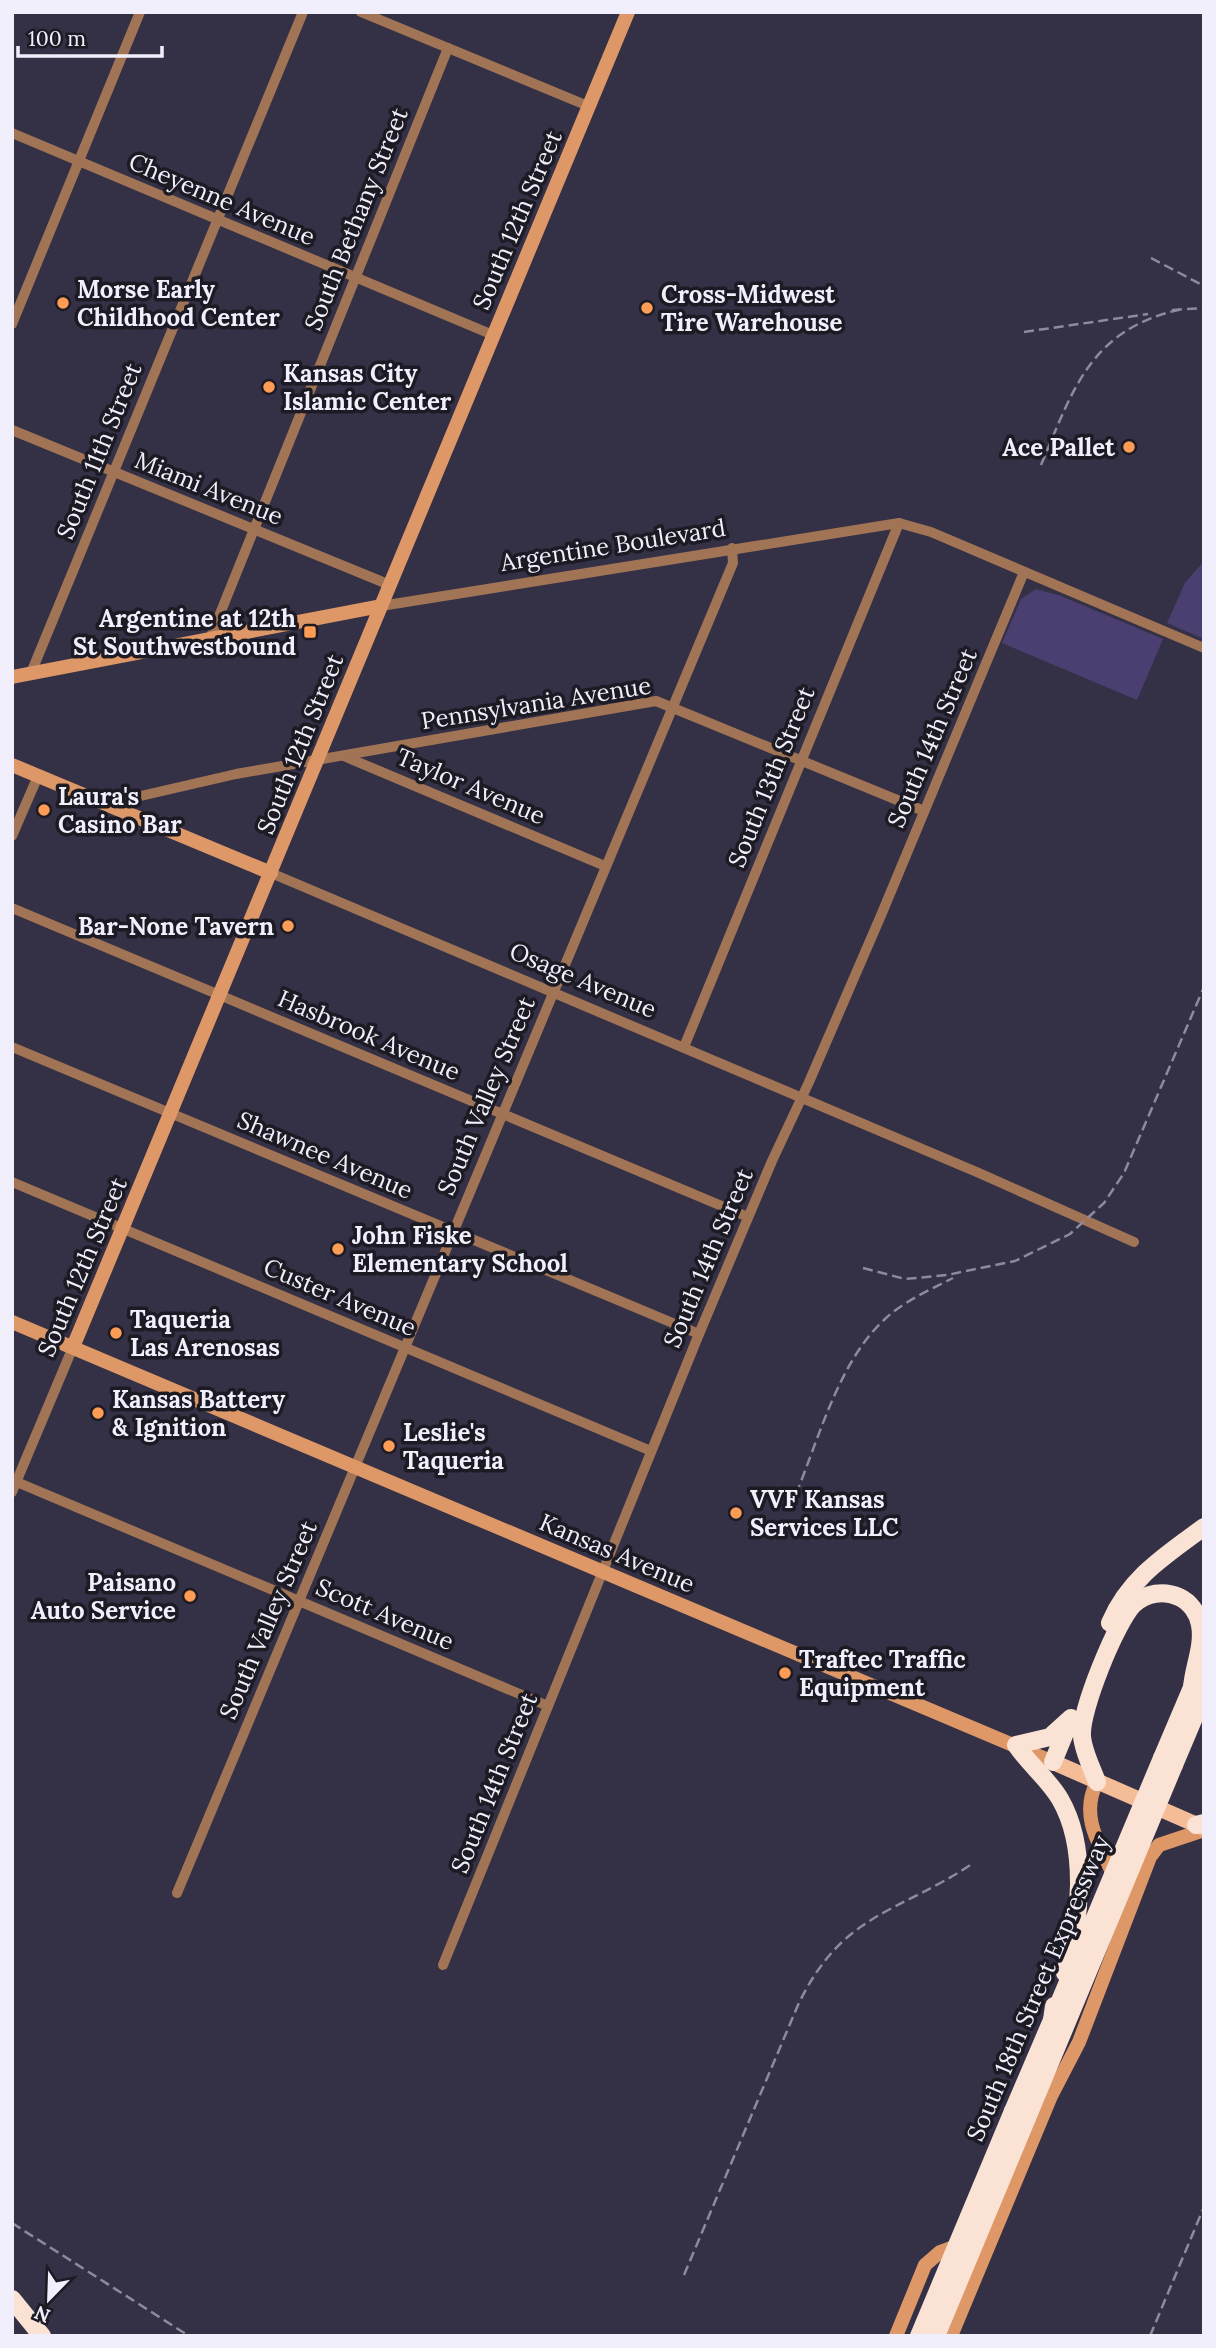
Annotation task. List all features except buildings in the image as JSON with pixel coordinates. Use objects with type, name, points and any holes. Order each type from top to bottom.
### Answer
[{"type":"highway","points":[[1053,1762],[1118,1606],[1130,1588],[1153,1564],[1204,1527]]},
{"type":"highway","points":[[1097,1782],[1082,1739],[1085,1707],[1125,1616],[1144,1597],[1170,1593],[1181,1597],[1196,1612],[1201,1638],[1193,1666],[1198,1691]]},
{"type":"highway","name":"South 18th Street Expressway","points":[[919,2336],[1052,2020],[1198,1691],[1204,1659]]},
{"type":"highway","points":[[1052,2020],[1054,2002],[1070,1956],[1077,1892],[1074,1840],[1061,1800],[1016,1745],[1050,1737],[1071,1718]]},
{"type":"highway","name":"South 18th Street Expressway","points":[[936,2336],[1168,1761]]},
{"type":"highway","points":[[12,2299],[41,2336]]},
{"type":"main road","name":"Kansas Avenue","points":[[1053,1762],[1202,1827]]},
{"type":"street","points":[[12,324],[140,12]]},
{"type":"street","name":"South 11th Street","points":[[31,673],[303,12]]},
{"type":"street","points":[[361,12],[588,106]]},
{"type":"street","name":"South 12th Street","points":[[12,1492],[628,12]]},
{"type":"street","name":"South Bethany Street","points":[[209,640],[448,48]]},
{"type":"street","name":"Cheyenne Avenue","points":[[12,133],[493,335]]},
{"type":"street","name":"Miami Avenue","points":[[12,430],[390,585]]},
{"type":"street","name":"Argentine Boulevard","points":[[12,677],[381,606],[899,523],[931,532],[1204,648]]},
{"type":"street","name":"South 13th Street","points":[[684,1047],[899,523]]},
{"type":"street","name":"South Valley Street","points":[[177,1893],[733,562],[732,548]]},
{"type":"street","name":"South 14th Street","points":[[443,1965],[599,1587],[601,1571],[699,1334],[1024,572]]},
{"type":"street","name":"Pennsylvania Avenue","points":[[345,756],[656,701],[924,811]]},
{"type":"street","points":[[106,804],[236,774],[345,756]]},
{"type":"street","name":"Taylor Avenue","points":[[345,756],[605,866]]},
{"type":"street","name":"Osage Avenue","points":[[12,765],[684,1047],[1133,1242]]},
{"type":"street","points":[[12,836],[38,776]]},
{"type":"street","name":"Hasbrook Avenue","points":[[12,908],[748,1217]]},
{"type":"street","name":"Shawnee Avenue","points":[[12,1047],[699,1334]]},
{"type":"street","name":"Custer Avenue","points":[[12,1182],[651,1451]]},
{"type":"street","name":"Kansas Avenue","points":[[12,1322],[1053,1762]]},
{"type":"street","name":"Scott Avenue","points":[[15,1481],[548,1706]]},
{"type":"street","points":[[896,2336],[925,2265],[940,2252],[958,2248],[1115,1878],[1093,1829],[1088,1805],[1097,1782]]},
{"type":"street","points":[[951,2336],[1051,2096],[1079,2042],[1150,1857],[1158,1845],[1202,1827]]},
{"type":"shaded area","points":[[1204,561],[1204,639],[1167,623],[1185,583]]},
{"type":"shaded area","points":[[1036,589],[1061,596],[1163,639],[1137,700],[1002,643],[1021,599]]},
{"type":"railway","points":[[1151,258],[1204,286]]},
{"type":"railway","points":[[1172,310],[1204,308]]},
{"type":"railway","points":[[1041,465],[1076,387],[1106,347],[1126,331],[1151,318],[1182,309]]},
{"type":"railway","points":[[1024,332],[1148,314]]},
{"type":"railway","points":[[863,1268],[905,1279],[947,1275],[1015,1261],[1070,1234],[1104,1203],[1124,1173],[1204,987]]},
{"type":"railway","points":[[796,1494],[832,1401],[855,1356],[869,1336],[900,1307],[953,1278]]},
{"type":"railway","points":[[684,2275],[798,2005],[815,1975],[833,1951],[852,1933],[972,1864]]},
{"type":"railway","points":[[1150,2336],[1204,2207]]},
{"type":"railway","points":[[12,2223],[189,2336]]},
{"type":"place","name":"Morse Early Childhood Center","points":[[63,303]]},
{"type":"place","name":"Cross-Midwest Tire Warehouse","points":[[647,308]]},
{"type":"place","name":"Kansas City Islamic Center","points":[[269,387]]},
{"type":"place","name":"Ace Pallet","points":[[1129,447]]},
{"type":"place","name":"Argentine at 12th St Southwestbound","points":[[310,632]]},
{"type":"place","name":"Laura's Casino Bar","points":[[44,810]]},
{"type":"place","name":"Bar-None Tavern","points":[[288,926]]},
{"type":"place","name":"John Fiske Elementary School","points":[[338,1249]]},
{"type":"place","name":"Taqueria Las Arenosas","points":[[116,1333]]},
{"type":"place","name":"Kansas Battery & Ignition","points":[[98,1413]]},
{"type":"place","name":"Leslie's Taqueria","points":[[389,1446]]},
{"type":"place","name":"VVF Kansas Services LLC","points":[[736,1513]]},
{"type":"place","name":"Paisano Auto Service","points":[[190,1596]]},
{"type":"place","name":"Traftec Traffic Equipment","points":[[785,1673]]}]
